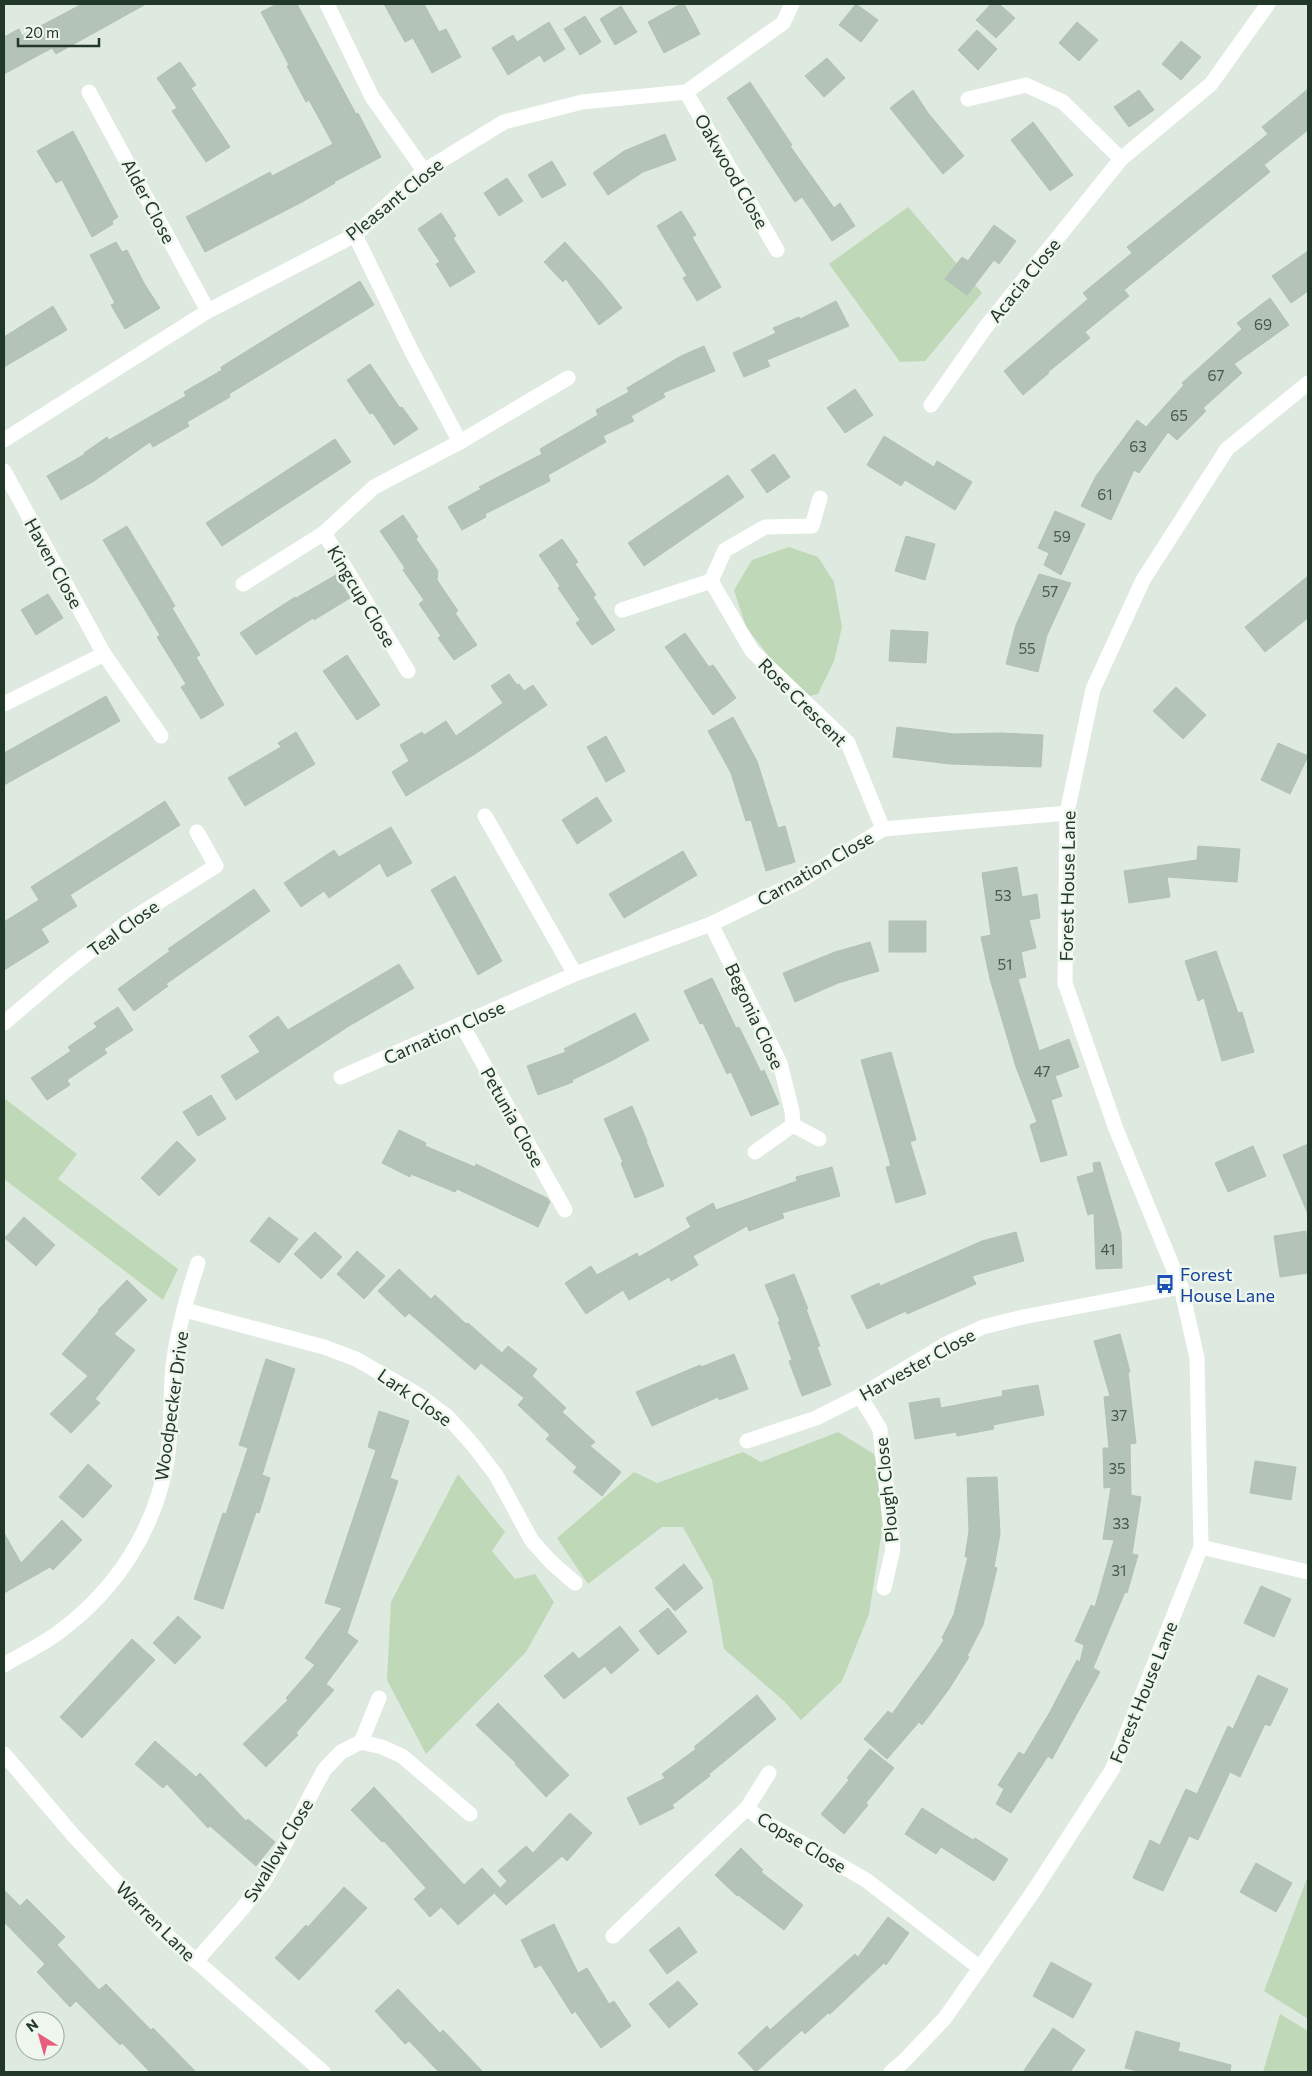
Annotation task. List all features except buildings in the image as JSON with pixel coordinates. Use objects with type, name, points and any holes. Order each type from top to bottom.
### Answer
[{"type":"street","points":[[328,4],[372,97],[424,170]]},
{"type":"street","name":"Pleasant Close","points":[[4,440],[208,311],[355,235],[424,170],[504,122],[582,102],[686,92],[783,23],[792,4]]},
{"type":"street","name":"Acacia Close","points":[[931,405],[986,328],[1121,159],[1211,84],[1268,4]]},
{"type":"street","points":[[968,99],[1026,85],[1063,102],[1121,159]]},
{"type":"street","name":"Alder Close","points":[[89,92],[208,311]]},
{"type":"street","name":"Oakwood Close","points":[[686,92],[777,250]]},
{"type":"street","points":[[355,235],[411,350],[460,442]]},
{"type":"street","name":"Kingcup Close","points":[[408,671],[324,533],[374,487],[460,442],[568,378]]},
{"type":"street","name":"Forest House Lane","points":[[891,2072],[904,2061],[944,2018],[980,1968],[1112,1770],[1201,1547],[1197,1358],[1181,1287],[1116,1129],[1065,983],[1067,813],[1093,689],[1143,580],[1227,448],[1308,383]]},
{"type":"street","name":"Haven Close","points":[[4,471],[104,654],[161,736]]},
{"type":"street","points":[[622,610],[711,581],[725,550],[765,527],[812,526],[820,498]]},
{"type":"street","points":[[244,584],[324,533]]},
{"type":"street","name":"Rose Crescent","points":[[711,581],[752,651],[848,744],[884,829]]},
{"type":"street","points":[[4,704],[104,654]]},
{"type":"street","name":"Carnation Close","points":[[341,1077],[575,974],[711,924],[800,881],[884,829],[1067,813]]},
{"type":"street","points":[[485,816],[575,974]]},
{"type":"street","name":"Teal Close","points":[[4,1023],[64,972],[130,920],[216,866],[196,832]]},
{"type":"street","name":"Begonia Close","points":[[711,924],[780,1063],[792,1111],[793,1125]]},
{"type":"street","name":"Petunia Close","points":[[462,1024],[565,1210]]},
{"type":"street","points":[[755,1152],[793,1125],[819,1139]]},
{"type":"street","name":"Woodpecker Drive","points":[[4,1665],[58,1633],[95,1602],[121,1571],[143,1537],[157,1501],[167,1460],[173,1365],[188,1292],[198,1263]]},
{"type":"street","name":"Harvester Close","points":[[747,1441],[816,1418],[860,1396],[948,1343],[983,1327],[1024,1316],[1181,1287]]},
{"type":"street","name":"Lark Close","points":[[185,1310],[324,1347],[356,1358],[417,1394],[448,1417],[473,1446],[496,1475],[532,1541],[551,1562],[575,1583]]},
{"type":"street","name":"Plough Close","points":[[860,1396],[880,1430],[893,1549],[884,1588]]},
{"type":"street","points":[[1201,1547],[1308,1572]]},
{"type":"street","points":[[379,1698],[361,1742],[382,1747],[402,1756],[470,1814]]},
{"type":"street","name":"Swallow Close","points":[[196,1961],[242,1909],[264,1880],[324,1770],[341,1752],[361,1742]]},
{"type":"street","name":"Warren Lane","points":[[4,1754],[73,1835],[163,1932],[323,2072]]},
{"type":"street","points":[[748,1808],[769,1773]]},
{"type":"street","name":"Copse Close","points":[[613,1936],[748,1808],[763,1820],[866,1880],[980,1968]]},
{"type":"green space","points":[[908,207],[982,293],[925,361],[900,362],[829,264]]},
{"type":"green space","points":[[789,547],[818,557],[834,582],[842,627],[834,661],[818,694],[809,696],[779,669],[746,627],[734,590],[752,560]]},
{"type":"green space","points":[[4,1098],[77,1154],[58,1179],[178,1269],[163,1300],[4,1179]]},
{"type":"green space","points":[[838,1432],[874,1454],[886,1505],[869,1614],[842,1681],[801,1720],[784,1701],[724,1649],[712,1580],[683,1527],[662,1527],[588,1584],[557,1538],[634,1472],[657,1483],[743,1452],[761,1462]]},
{"type":"green space","points":[[458,1474],[505,1532],[492,1551],[515,1579],[535,1574],[554,1602],[526,1652],[426,1754],[387,1680],[391,1602]]},
{"type":"green space","points":[[1308,1876],[1308,2019],[1264,1991]]},
{"type":"green space","points":[[1280,2014],[1308,2031],[1308,2072],[1263,2072]]},
{"type":"place","name":"Forest House Lane","points":[[1165,1284]]}]
